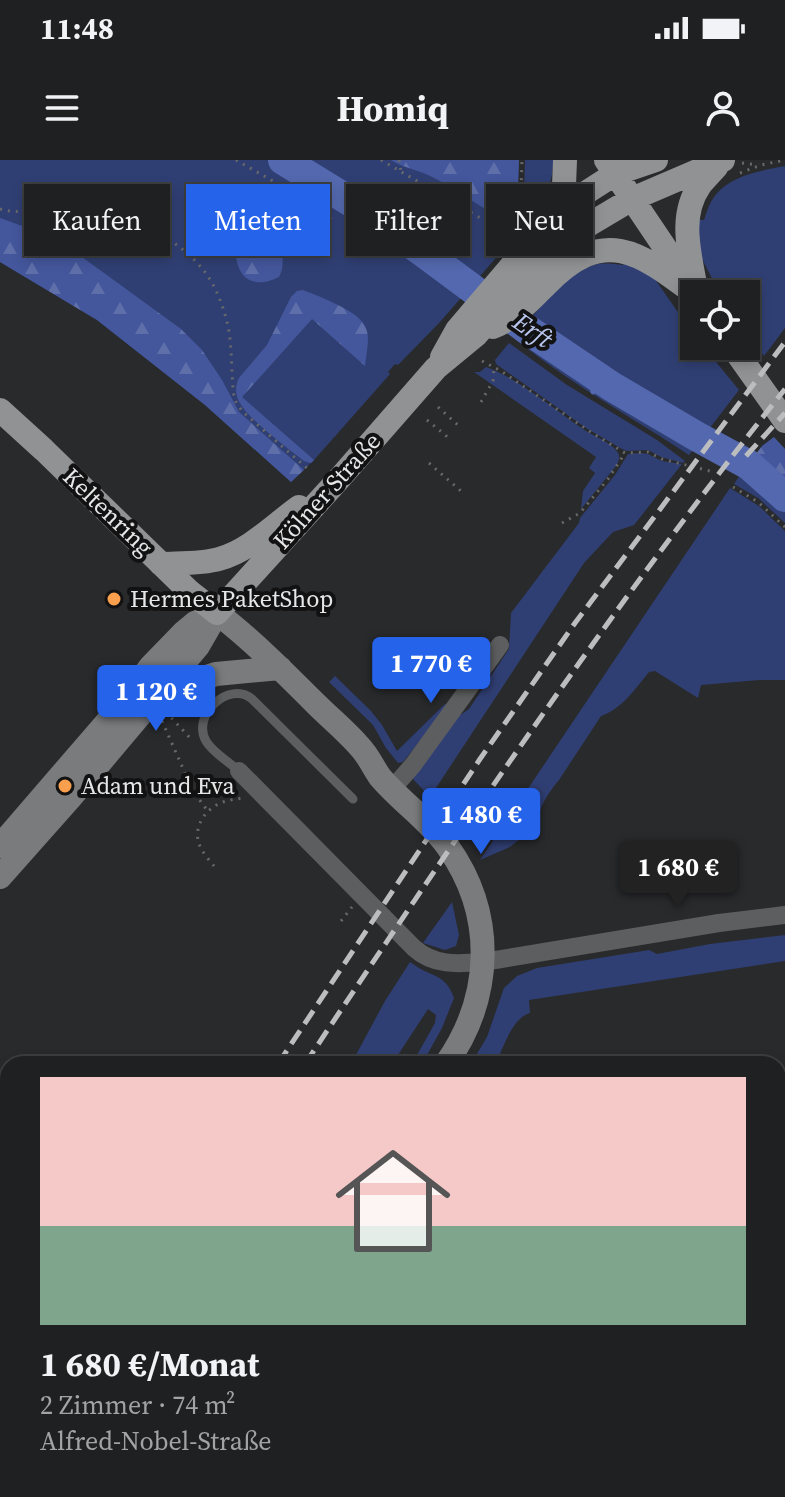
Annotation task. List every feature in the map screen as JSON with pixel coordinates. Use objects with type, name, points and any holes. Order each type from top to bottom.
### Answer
[{"type":"main road","points":[[564,184],[565,160]]},
{"type":"main road","name":"Kölner Straße","points":[[593,186],[611,167],[656,160]]},
{"type":"main road","name":"Kölner Straße","points":[[217,613],[436,368],[471,341],[526,257],[557,247],[632,199],[723,160]]},
{"type":"main road","points":[[694,280],[687,242],[689,211],[699,187],[723,160]]},
{"type":"main road","points":[[611,167],[687,280]]},
{"type":"main road","points":[[471,341],[522,309],[526,257],[571,261],[604,250],[620,251],[656,265],[680,282]]},
{"type":"main road","points":[[742,360],[785,421]]},
{"type":"main road","name":"Keltenring","points":[[0,410],[190,592],[217,613]]},
{"type":"main road","points":[[161,564],[210,561],[231,554],[339,479]]},
{"type":"street","points":[[217,613],[250,639],[361,748],[380,776],[435,830],[460,866],[480,917],[483,962],[474,1009],[451,1056]]},
{"type":"street","name":"Kölner Straße","points":[[0,877],[198,646],[217,613]]},
{"type":"street","name":"Kölner Straße","points":[[0,846],[120,707],[151,666],[195,623],[217,613]]},
{"type":"street","points":[[392,789],[413,765],[500,645]]},
{"type":"street","points":[[157,694],[216,674],[280,668]]},
{"type":"street","points":[[239,771],[420,953],[445,963],[483,962],[785,915]]},
{"type":"lane","points":[[239,771],[207,744],[202,727],[212,706],[237,693],[252,699],[353,799]]},
{"type":"path","points":[[236,160],[332,219]]},
{"type":"path","points":[[381,160],[526,257]]},
{"type":"path","points":[[399,160],[401,172]]},
{"type":"path","points":[[522,160],[520,220],[526,257]]},
{"type":"path","points":[[761,165],[785,160]]},
{"type":"path","points":[[0,209],[32,212],[72,206],[98,209],[149,228],[183,250],[210,279],[224,311],[236,403],[308,469]]},
{"type":"path","points":[[471,341],[494,368],[625,453],[648,452],[662,459],[710,471]]},
{"type":"path","points":[[481,402],[493,381],[494,368]]},
{"type":"path","points":[[438,407],[460,427]]},
{"type":"path","points":[[427,420],[450,439]]},
{"type":"path","points":[[562,523],[580,513],[625,453]]},
{"type":"path","points":[[429,463],[462,492]]},
{"type":"path","points":[[733,487],[758,502],[785,527]]},
{"type":"path","points":[[157,694],[170,717],[197,744]]},
{"type":"path","points":[[162,721],[193,791],[208,811]]},
{"type":"path","points":[[214,866],[198,843],[202,817],[223,802],[262,794]]},
{"type":"path","points":[[341,921],[353,905]]},
{"type":"shaded area","points":[[0,160],[519,160],[518,184],[486,184],[486,256],[498,256],[440,322],[398,365],[395,364],[383,382],[291,482],[205,405],[97,320],[0,262]]},
{"type":"shaded area","points":[[525,160],[553,160],[550,184],[524,184]]},
{"type":"shaded area","points":[[785,166],[785,328],[764,356],[760,351],[760,280],[713,280],[700,255],[695,219],[704,220],[710,204],[725,186],[754,173]]},
{"type":"shaded area","points":[[626,259],[652,275],[680,315],[680,360],[714,360],[739,390],[689,455],[578,385],[514,338],[552,294],[574,275],[598,264],[623,265]]},
{"type":"shaded area","points":[[509,343],[567,385],[657,440],[685,461],[661,457],[648,450],[627,451],[586,428],[496,364],[495,360]]},
{"type":"shaded area","points":[[486,367],[524,387],[617,451],[616,466],[581,509],[583,491],[595,473],[589,468],[596,457],[474,372]]},
{"type":"shaded area","points":[[641,453],[682,464],[634,525],[613,532],[584,563],[430,797],[412,778],[459,716],[469,709],[509,649],[511,613],[628,454]]},
{"type":"shaded area","points":[[744,469],[785,506],[785,523],[758,498],[734,484]]},
{"type":"shaded area","points":[[730,488],[759,506],[785,531],[785,680],[701,685],[698,698],[655,671],[649,672],[622,703],[601,716],[547,795],[537,825],[510,847],[480,860]]},
{"type":"shaded area","points":[[335,676],[371,711],[397,751],[445,704],[448,706],[403,762],[398,763],[373,725],[329,682]]},
{"type":"shaded area","points":[[452,902],[459,935],[456,946],[445,950],[423,943]]},
{"type":"shaded area","points":[[785,935],[785,961],[529,1000],[530,1013],[513,1027],[499,1056],[476,1056],[487,1037],[504,988],[517,976],[537,968],[649,950],[657,954]]},
{"type":"shaded area","points":[[410,962],[442,980],[454,998],[426,1056],[416,1056],[435,1023],[436,1015],[428,1009],[397,1056],[355,1056]]},
{"type":"green space","points":[[391,160],[519,160],[518,184],[486,184],[486,209],[470,200],[470,184],[444,184]]},
{"type":"green space","points":[[0,218],[24,227],[24,256],[81,256],[181,329],[202,350],[239,412],[304,470],[291,482],[205,405],[97,320],[0,262]]},
{"type":"green space","points":[[236,256],[283,256],[279,277],[263,282],[245,277]]},
{"type":"green space","points":[[303,290],[361,320],[368,335],[365,366],[312,319],[242,397],[314,460],[311,463],[304,461],[251,417],[240,403],[236,390],[239,378],[267,345],[291,297]]},
{"type":"green space","points":[[774,437],[785,449],[785,488],[752,459]]},
{"type":"waterway","name":"Erft","points":[[283,160],[366,211],[525,328],[611,386],[749,465],[785,497]]},
{"type":"waterway","points":[[588,370],[593,392]]},
{"type":"railway","points":[[283,1056],[480,759],[575,623],[785,342]]},
{"type":"railway","points":[[310,1056],[479,806],[598,637],[785,389]]},
{"type":"railway","points":[[746,456],[785,413]]},
{"type":"place","name":"Hermes PaketShop","points":[[114,599]]},
{"type":"place","name":"Adam und Eva","points":[[65,786]]}]
